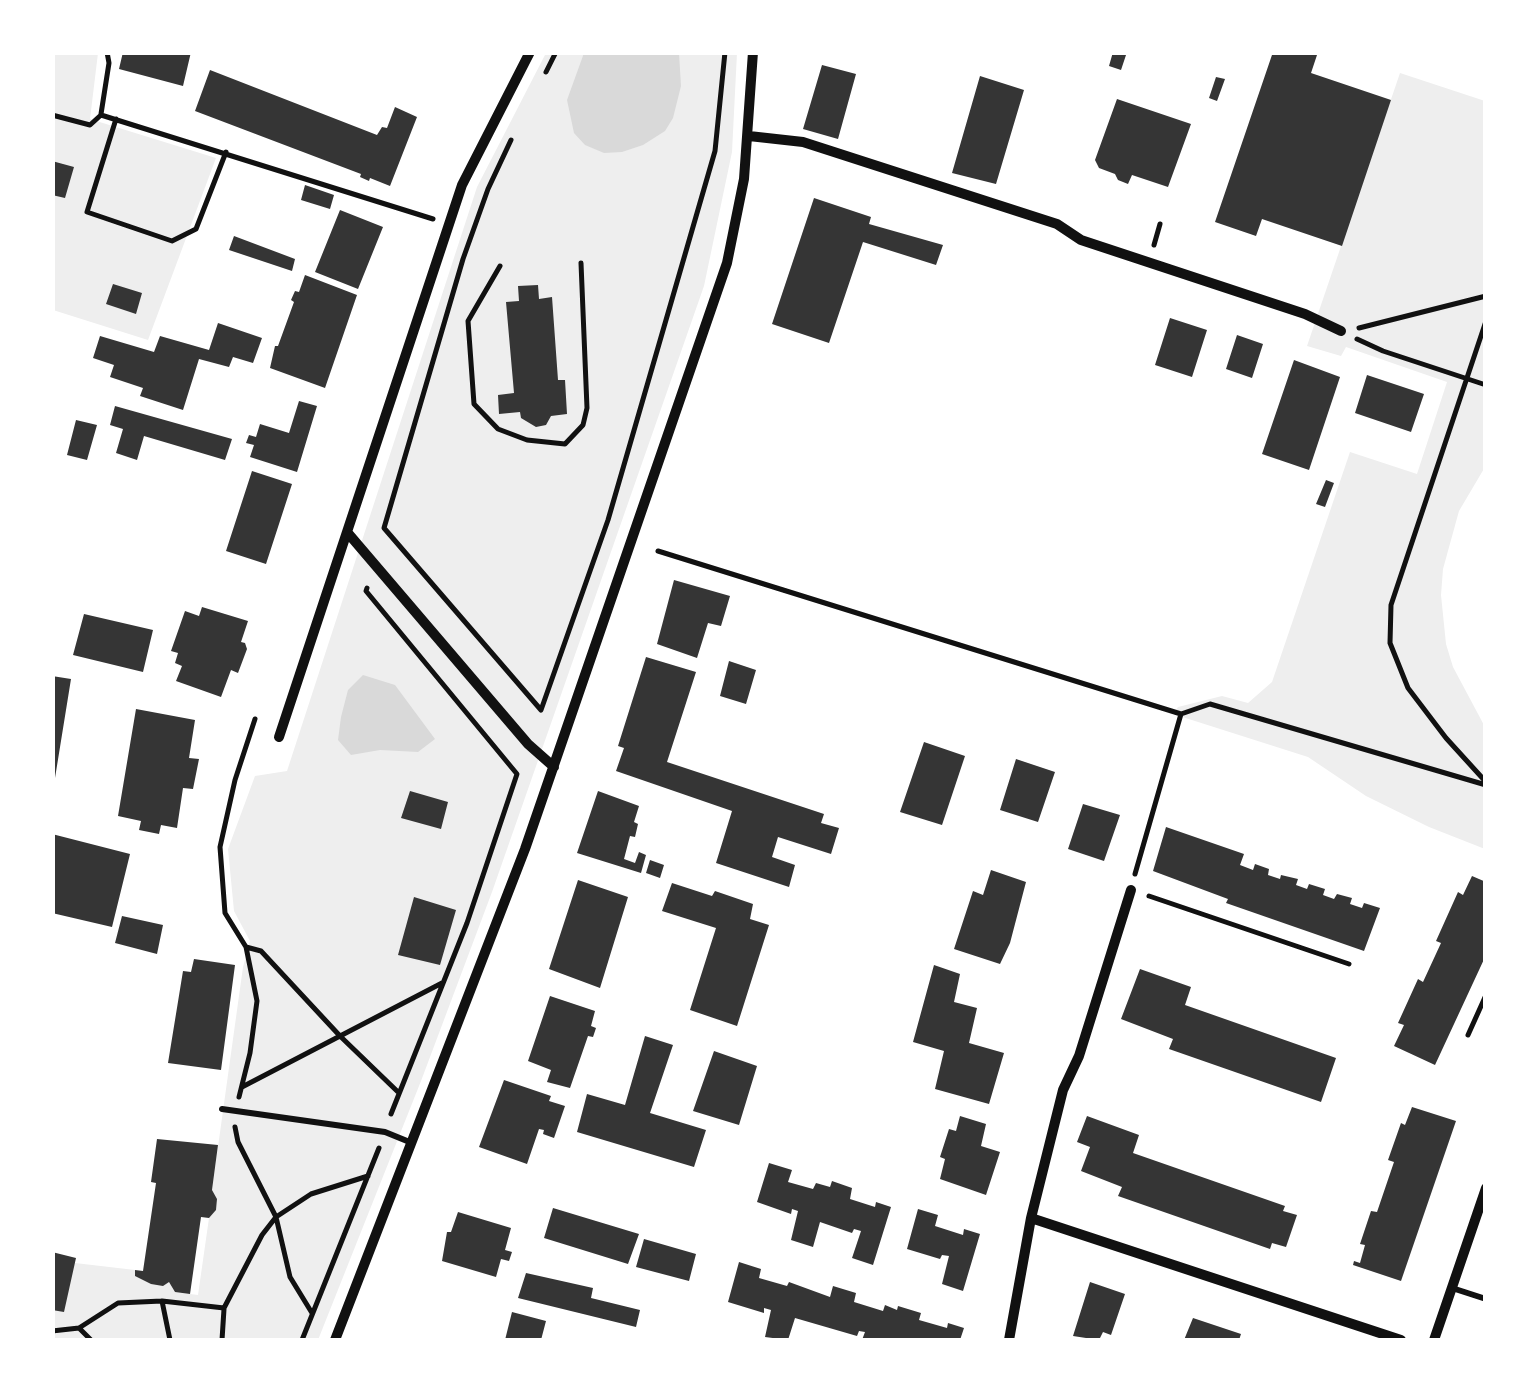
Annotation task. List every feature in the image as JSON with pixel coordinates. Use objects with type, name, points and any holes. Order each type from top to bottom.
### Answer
[{"type":"street","points":[[280,738],[462,185],[530,52]]},
{"type":"street","points":[[335,1340],[554,767],[727,263],[744,179],[752,52]]},
{"type":"street","points":[[749,136],[804,142],[1057,224],[1080,240],[1306,314],[1341,331]]},
{"type":"street","points":[[347,532],[528,744],[554,767]]},
{"type":"street","points":[[1009,1340],[1031,1218],[1063,1090],[1080,1056],[1131,890]]},
{"type":"street","points":[[1434,1340],[1486,1188]]},
{"type":"street","points":[[1031,1218],[1400,1340]]},
{"type":"lane","points":[[222,1109],[385,1132],[413,1144]]},
{"type":"lane","points":[[1452,1288],[1486,1299]]},
{"type":"path","points":[[52,115],[90,125],[101,114],[109,63],[107,52]]},
{"type":"path","points":[[538,87],[556,52]]},
{"type":"path","points":[[385,529],[540,710],[608,520],[715,152],[725,52]]},
{"type":"path","points":[[101,114],[449,224]]},
{"type":"path","points":[[116,120],[87,212],[172,241],[196,229],[226,152]]},
{"type":"path","points":[[246,947],[261,951],[399,1092],[467,923],[517,774],[366,592],[463,259],[488,189],[512,138]]},
{"type":"path","points":[[500,266],[468,321],[474,404],[498,429],[528,440],[565,444],[583,425],[587,408],[581,263]]},
{"type":"path","points":[[1341,331],[1378,326],[1486,296]]},
{"type":"path","points":[[1486,321],[1391,605],[1390,643],[1408,688],[1486,783]]},
{"type":"path","points":[[1341,331],[1383,351],[1486,385]]},
{"type":"path","points":[[658,551],[1181,714],[1210,704],[1486,783]]},
{"type":"path","points":[[1181,714],[1131,890],[1349,964]]},
{"type":"path","points":[[255,719],[235,780],[220,847],[225,912],[246,947],[258,1001],[236,1111],[238,1142],[276,1217],[290,1276],[312,1313]]},
{"type":"path","points":[[242,1087],[442,983]]},
{"type":"path","points":[[1468,1036],[1486,995]]},
{"type":"path","points":[[222,1340],[224,1308],[262,1235],[276,1217],[311,1194],[368,1176],[302,1340]]},
{"type":"path","points":[[52,1332],[79,1328],[118,1303],[162,1302],[224,1308]]},
{"type":"path","points":[[162,1302],[170,1340]]},
{"type":"path","points":[[79,1328],[92,1340]]},
{"type":"shaded area","points":[[53,53],[98,53],[90,119],[216,158],[148,340],[53,310]]},
{"type":"shaded area","points":[[546,53],[737,53],[732,152],[704,286],[492,892],[421,1081],[318,1340],[53,1340],[52,1310],[75,1263],[135,1270],[135,1276],[169,1282],[175,1292],[198,1295],[209,1218],[216,1210],[217,1199],[212,1190],[250,941],[234,911],[228,849],[255,776],[287,771],[477,187]]},
{"type":"shaded area","points":[[584,53],[679,53],[681,86],[673,118],[665,131],[622,152],[604,153],[585,145],[574,133],[567,100]]},
{"type":"shaded area","points":[[1400,73],[1485,101],[1485,467],[1459,511],[1443,569],[1441,595],[1446,644],[1453,667],[1485,727],[1485,849],[1366,796],[1308,757],[1173,714],[1178,707],[1222,696],[1248,703],[1272,682],[1350,452],[1417,474],[1447,382],[1346,347],[1341,356],[1307,346]]},
{"type":"shaded area","points":[[363,675],[395,685],[435,739],[418,752],[380,750],[351,755],[338,740],[341,717],[348,690]]},
{"type":"building","points":[[123,52],[191,52],[183,86],[119,69]]},
{"type":"building","points":[[1113,52],[1127,52],[1121,70],[1109,66]]},
{"type":"building","points":[[1273,52],[1317,55],[1311,73],[1391,100],[1342,246],[1262,219],[1256,236],[1215,222]]},
{"type":"building","points":[[822,65],[856,74],[838,139],[803,129]]},
{"type":"building","points":[[210,70],[377,135],[382,127],[387,128],[395,107],[417,117],[390,186],[195,111]]},
{"type":"building","points":[[980,76],[1024,90],[996,184],[952,173]]},
{"type":"building","points":[[1216,77],[1225,79],[1217,101],[1209,98]]},
{"type":"building","points":[[1117,99],[1191,124],[1168,187],[1132,175],[1128,184],[1099,168],[1095,160]]},
{"type":"building","points":[[52,161],[74,167],[65,198],[52,195]]},
{"type":"building","points":[[305,185],[334,195],[330,209],[301,200]]},
{"type":"building","points":[[814,198],[871,217],[869,224],[943,245],[936,265],[863,242],[829,343],[772,324]]},
{"type":"building","points":[[340,210],[383,227],[358,289],[315,272]]},
{"type":"building","points":[[234,236],[295,259],[292,271],[229,250]]},
{"type":"building","points":[[305,275],[357,295],[325,388],[270,368],[294,302],[291,300],[295,291],[299,292]]},
{"type":"building","points":[[113,284],[142,293],[136,314],[106,304]]},
{"type":"building","points":[[538,285],[539,299],[552,297],[558,380],[565,380],[567,414],[551,416],[546,425],[536,427],[521,418],[520,412],[499,414],[498,395],[514,393],[506,302],[519,301],[518,286]]},
{"type":"building","points":[[1170,318],[1207,330],[1192,377],[1155,365]]},
{"type":"building","points":[[218,323],[262,338],[253,363],[233,357],[229,367],[199,359],[183,410],[140,396],[143,388],[110,377],[114,365],[93,358],[100,336],[154,352],[160,336],[209,350]]},
{"type":"building","points":[[1237,335],[1263,344],[1252,378],[1226,369]]},
{"type":"building","points":[[1294,360],[1340,377],[1309,470],[1262,454]]},
{"type":"building","points":[[1367,375],[1424,394],[1411,432],[1355,413]]},
{"type":"building","points":[[299,401],[317,406],[297,472],[250,457],[254,445],[246,443],[249,435],[256,437],[260,424],[289,433]]},
{"type":"building","points":[[115,406],[232,439],[225,460],[144,436],[137,460],[116,453],[123,429],[110,425]]},
{"type":"building","points":[[76,420],[97,425],[87,460],[67,455]]},
{"type":"building","points":[[252,471],[292,484],[266,564],[226,551]]},
{"type":"building","points":[[1326,480],[1334,483],[1325,507],[1316,504]]},
{"type":"building","points":[[674,580],[730,596],[721,626],[708,623],[697,658],[657,644]]},
{"type":"building","points":[[202,607],[248,621],[241,642],[247,649],[238,673],[231,670],[221,697],[176,681],[182,666],[175,663],[178,653],[171,651],[185,611],[199,616]]},
{"type":"building","points":[[84,614],[153,630],[143,672],[73,655]]},
{"type":"building","points":[[646,657],[696,672],[667,762],[824,814],[821,823],[839,828],[831,854],[778,837],[772,857],[795,865],[789,887],[716,863],[732,811],[616,771],[624,748],[618,746]]},
{"type":"building","points":[[729,661],[756,670],[746,704],[720,696]]},
{"type":"building","points":[[52,676],[71,679],[55,778],[52,777]]},
{"type":"building","points":[[136,709],[195,720],[189,758],[199,759],[193,789],[183,788],[177,828],[161,825],[159,834],[139,830],[141,821],[118,816]]},
{"type":"building","points":[[924,742],[965,756],[942,825],[900,812]]},
{"type":"building","points":[[1016,759],[1055,772],[1038,822],[1000,810]]},
{"type":"building","points":[[410,791],[448,802],[441,829],[401,818]]},
{"type":"building","points":[[598,791],[639,806],[635,837],[630,836],[624,859],[635,863],[639,852],[646,855],[641,873],[577,853]]},
{"type":"building","points":[[1083,804],[1120,815],[1104,861],[1068,849]]},
{"type":"building","points":[[1166,827],[1244,854],[1240,865],[1253,870],[1255,864],[1269,869],[1268,875],[1298,879],[1296,885],[1307,889],[1309,884],[1325,889],[1323,895],[1334,899],[1337,894],[1352,898],[1350,904],[1362,908],[1364,903],[1380,908],[1364,951],[1226,903],[1228,899],[1153,871]]},
{"type":"building","points":[[52,834],[130,854],[112,927],[52,913]]},
{"type":"building","points":[[650,860],[664,865],[660,878],[646,873]]},
{"type":"building","points":[[991,870],[1026,882],[1010,943],[1000,964],[954,949],[973,891],[983,895]]},
{"type":"building","points":[[1472,876],[1486,882],[1486,955],[1435,1065],[1394,1046],[1404,1025],[1398,1023],[1418,979],[1423,982],[1441,943],[1436,941],[1458,892],[1463,895]]},
{"type":"building","points":[[578,880],[628,897],[600,988],[549,969]]},
{"type":"building","points":[[672,883],[712,896],[715,891],[753,904],[750,919],[769,925],[737,1026],[690,1010],[716,928],[662,911]]},
{"type":"building","points":[[414,897],[456,910],[440,965],[398,955]]},
{"type":"building","points":[[122,916],[163,925],[157,954],[115,943]]},
{"type":"building","points":[[194,959],[235,965],[221,1070],[168,1063],[183,971],[191,972]]},
{"type":"building","points":[[934,965],[960,974],[954,1002],[977,1008],[969,1043],[1004,1053],[989,1104],[935,1089],[944,1051],[913,1042]]},
{"type":"building","points":[[1140,969],[1191,987],[1185,1005],[1336,1058],[1321,1102],[1169,1049],[1173,1039],[1121,1019]]},
{"type":"building","points":[[550,996],[595,1011],[591,1026],[596,1028],[593,1037],[588,1036],[570,1088],[547,1082],[551,1070],[528,1061]]},
{"type":"building","points":[[645,1036],[673,1045],[650,1113],[706,1130],[694,1167],[577,1132],[587,1094],[625,1105]]},
{"type":"building","points":[[714,1051],[757,1066],[739,1125],[693,1111]]},
{"type":"building","points":[[504,1080],[551,1096],[549,1101],[565,1106],[554,1138],[539,1129],[527,1164],[479,1147]]},
{"type":"building","points":[[1412,1107],[1456,1121],[1401,1281],[1353,1265],[1354,1261],[1360,1263],[1365,1245],[1360,1244],[1371,1211],[1377,1212],[1394,1162],[1388,1160],[1401,1123],[1405,1125]]},
{"type":"building","points":[[960,1116],[986,1124],[981,1146],[1000,1152],[986,1195],[940,1179],[945,1159],[940,1157],[949,1129],[956,1131]]},
{"type":"building","points":[[1087,1116],[1139,1135],[1133,1153],[1285,1206],[1283,1211],[1297,1215],[1286,1247],[1272,1243],[1270,1249],[1118,1196],[1122,1187],[1081,1171],[1090,1147],[1077,1142]]},
{"type":"building","points":[[157,1139],[218,1145],[212,1190],[217,1199],[216,1210],[209,1218],[201,1217],[190,1294],[175,1292],[169,1282],[163,1286],[151,1284],[135,1276],[135,1270],[143,1271],[156,1183],[151,1182]]},
{"type":"building","points":[[769,1163],[792,1170],[788,1182],[813,1189],[816,1183],[830,1187],[832,1181],[852,1188],[850,1199],[875,1207],[876,1202],[891,1207],[873,1265],[852,1258],[861,1231],[854,1229],[852,1233],[820,1222],[813,1247],[791,1240],[798,1211],[792,1209],[791,1214],[757,1202]]},
{"type":"building","points":[[553,1208],[639,1234],[628,1264],[544,1238]]},
{"type":"building","points":[[918,1209],[938,1215],[935,1226],[963,1235],[964,1229],[980,1234],[963,1291],[942,1284],[949,1256],[942,1255],[940,1259],[907,1249]]},
{"type":"building","points":[[458,1212],[511,1228],[505,1250],[512,1252],[509,1261],[501,1259],[496,1277],[442,1261],[447,1232],[451,1232]]},
{"type":"building","points":[[644,1239],[696,1254],[689,1281],[636,1267]]},
{"type":"building","points":[[52,1252],[76,1258],[64,1312],[52,1310]]},
{"type":"building","points":[[739,1262],[761,1269],[759,1278],[787,1286],[789,1282],[830,1297],[833,1286],[856,1293],[854,1302],[883,1311],[885,1305],[897,1310],[898,1306],[921,1313],[919,1320],[964,1328],[960,1340],[862,1340],[865,1332],[859,1331],[857,1336],[795,1318],[788,1340],[765,1337],[771,1310],[764,1308],[764,1313],[728,1302]]},
{"type":"building","points":[[526,1273],[593,1288],[591,1298],[640,1310],[636,1327],[518,1298]]},
{"type":"building","points":[[1090,1282],[1125,1294],[1111,1335],[1103,1332],[1099,1340],[1073,1336]]},
{"type":"building","points":[[512,1312],[546,1321],[541,1340],[505,1340]]},
{"type":"building","points":[[1193,1318],[1241,1334],[1239,1340],[1184,1340]]}]
